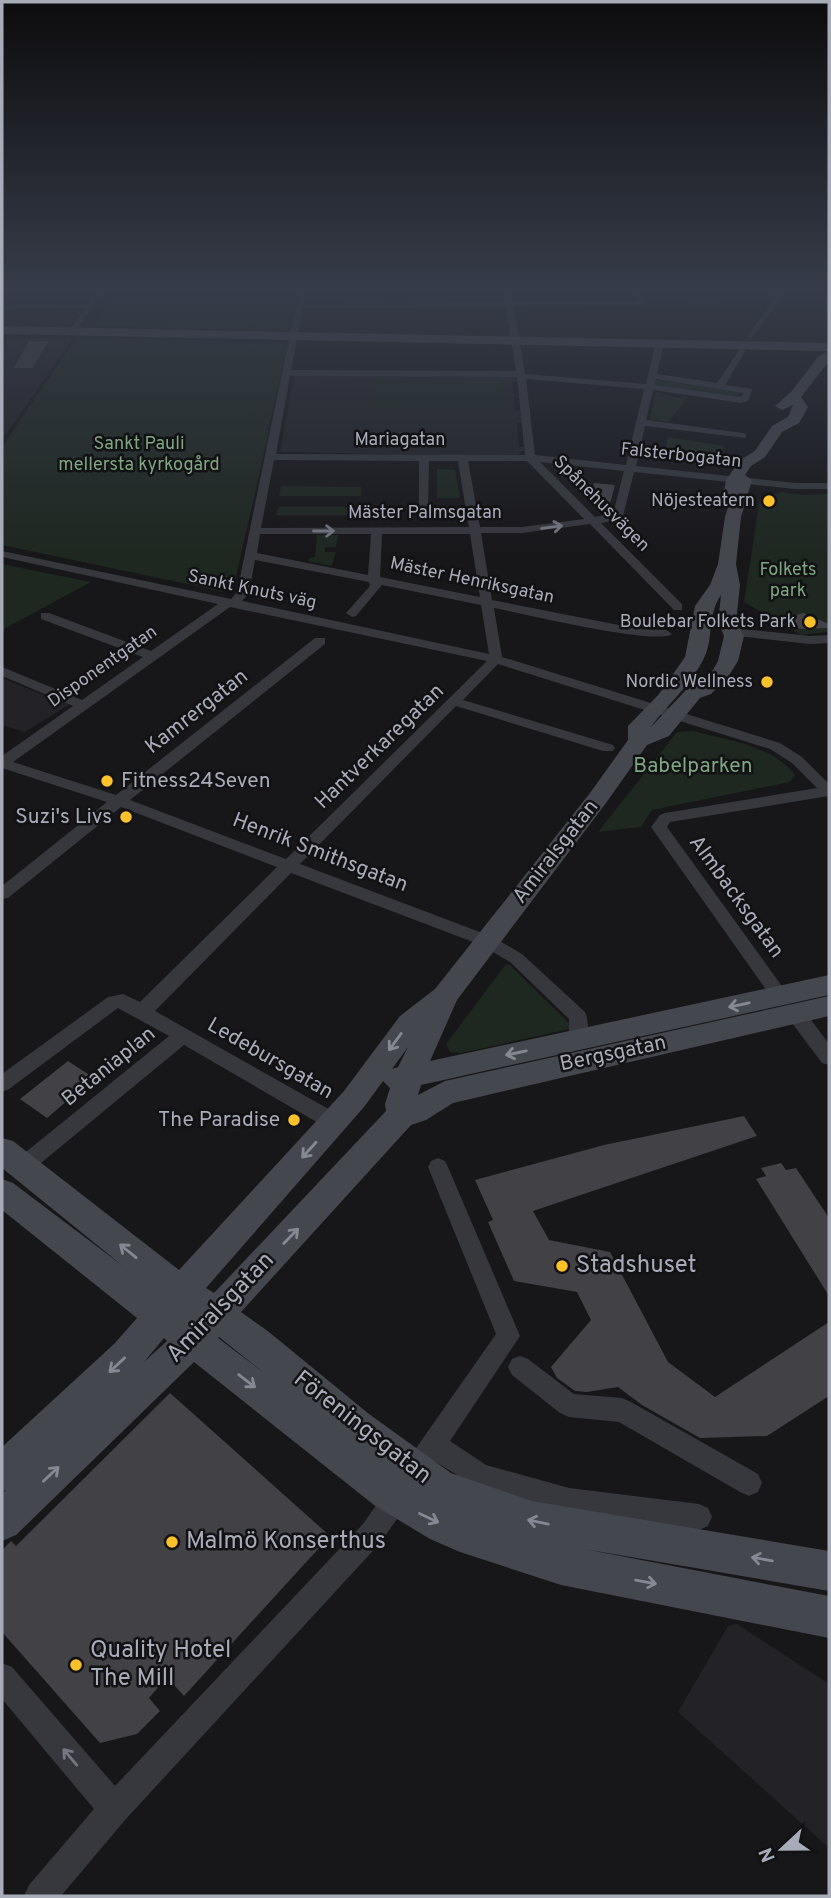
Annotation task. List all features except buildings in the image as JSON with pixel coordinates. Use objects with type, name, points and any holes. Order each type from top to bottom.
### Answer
[{"type":"main road","name":"Amiralsgatan","points":[[2,1521],[205,1327],[402,1114],[400,1104],[409,1076],[445,996],[598,798],[639,740],[661,731],[665,712],[695,657],[704,606],[719,585],[727,564],[733,517],[730,498],[745,481],[765,466],[760,454],[777,429],[794,421],[800,407],[796,399],[808,379]]},
{"type":"main road","name":"Amiralsgatan","points":[[665,712],[704,690],[721,673],[733,647],[732,632],[727,622],[731,585],[727,564]]},
{"type":"main road","name":"Bergsgatan","points":[[402,1114],[415,1112],[445,1093],[788,1005],[829,985]]},
{"type":"main road","name":"Amiralsgatan","points":[[2,1473],[127,1356],[344,1110],[410,1023],[445,996]]},
{"type":"main road","name":"Bergsgatan","points":[[409,1076],[578,1040],[788,1005],[829,1006]]},
{"type":"main road","name":"Föreningsgatan","points":[[12,1158],[146,1265],[173,1303]]},
{"type":"main road","name":"Föreningsgatan","points":[[205,1327],[439,1488],[495,1510],[532,1521],[829,1571]]},
{"type":"main road","name":"Föreningsgatan","points":[[414,1471],[421,1514],[473,1538],[528,1556],[613,1576],[786,1607],[829,1618]]},
{"type":"street","points":[[230,603],[243,593],[288,379]]},
{"type":"street","name":"Spånehusvägen","points":[[521,379],[530,458],[678,607]]},
{"type":"street","points":[[598,379],[650,381],[720,386],[749,391],[745,399],[741,400],[650,381]]},
{"type":"street","points":[[720,386],[725,379]]},
{"type":"street","points":[[593,521],[618,516],[650,381]]},
{"type":"street","points":[[640,422],[743,436]]},
{"type":"street","name":"Amiralsgatan","points":[[745,481],[745,463],[760,454]]},
{"type":"street","name":"Mariagatan","points":[[270,457],[530,458]]},
{"type":"street","points":[[424,457],[423,510],[433,513],[473,513]]},
{"type":"street","points":[[463,458],[485,601],[497,652],[496,659]]},
{"type":"street","name":"Falsterbogatan","points":[[530,458],[805,487],[829,486]]},
{"type":"street","name":"Mäster Palmsgatan","points":[[256,531],[531,529],[593,521]]},
{"type":"street","points":[[352,614],[376,586],[374,579],[377,531]]},
{"type":"street","name":"Sankt Knuts väg","points":[[2,554],[496,659],[775,746],[797,760],[829,791]]},
{"type":"street","name":"Mäster Henriksgatan","points":[[250,555],[271,556],[639,634],[666,634]]},
{"type":"street","name":"Disponentgatan","points":[[2,763],[230,603]]},
{"type":"street","points":[[45,616],[153,656]]},
{"type":"street","points":[[732,632],[810,640],[829,639]]},
{"type":"street","name":"Kamrergatan","points":[[2,894],[320,641]]},
{"type":"street","name":"Hantverkaregatan","points":[[143,1011],[456,702],[496,659]]},
{"type":"street","points":[[2,671],[83,705]]},
{"type":"street","points":[[456,702],[608,748]]},
{"type":"street","name":"Henrik Smithsgatan","points":[[2,763],[118,801],[487,941],[516,958],[578,1017],[578,1040]]},
{"type":"street","name":"Almbacksgatan","points":[[829,791],[665,818],[660,824],[660,832],[829,1058]]},
{"type":"street","name":"Betaniaplan","points":[[2,1084],[114,1002],[123,1001],[184,1035],[12,1158]]},
{"type":"street","name":"Ledebursgatan","points":[[184,1035],[344,1110]]},
{"type":"street","name":"Amiralsgatan","points":[[344,1110],[372,1088],[409,1076]]},
{"type":"street","points":[[40,1896],[114,1809],[372,1533],[508,1336],[438,1167]]},
{"type":"street","name":"Föreningsgatan","points":[[2,1192],[115,1282],[173,1303],[205,1327]]},
{"type":"street","points":[[520,1367],[569,1405],[622,1410],[749,1483]]},
{"type":"street","points":[[414,1471],[480,1476],[569,1501],[699,1517]]},
{"type":"street","points":[[2,1676],[114,1809]]},
{"type":"shaded area","points":[[2,379],[45,379],[2,440]]},
{"type":"shaded area","points":[[293,379],[516,379],[518,382],[512,382],[514,394],[520,397],[513,397],[515,410],[521,411],[522,423],[517,423],[519,447],[525,447],[525,450],[515,456],[280,452]]},
{"type":"shaded area","points":[[2,678],[69,705],[25,732],[2,725]]},
{"type":"shaded area","points":[[737,1624],[829,1684],[829,1848],[678,1712],[728,1626]]},
{"type":"green space","name":"Sankt Pauli mellersta kyrkogård","points":[[49,379],[280,379],[266,429],[269,430],[233,591],[220,591],[2,545],[2,447]]},
{"type":"green space","points":[[375,379],[448,379],[502,379],[506,408],[372,407]]},
{"type":"green space","points":[[655,380],[741,391],[737,399],[650,387]]},
{"type":"green space","points":[[656,392],[679,398],[689,396],[668,422],[650,419]]},
{"type":"green space","points":[[667,437],[725,446],[714,464],[665,458]]},
{"type":"green space","points":[[437,469],[455,470],[460,498],[437,498]]},
{"type":"green space","points":[[281,486],[361,487],[361,496],[279,496]]},
{"type":"green space","name":"Folkets park","points":[[782,492],[829,494],[829,632],[801,635],[744,602],[760,498]]},
{"type":"green space","points":[[279,507],[368,507],[372,515],[276,515]]},
{"type":"green space","points":[[317,535],[338,535],[336,547],[325,547],[325,552],[336,552],[332,566],[308,561],[309,558],[315,557]]},
{"type":"green space","points":[[2,564],[91,582],[2,630]]},
{"type":"green space","name":"Babelparken","points":[[693,731],[762,750],[786,765],[795,775],[790,782],[652,810],[641,827],[598,832],[677,732]]},
{"type":"green space","points":[[506,964],[574,1028],[461,1053],[450,1052],[446,1044]]},
{"type":"place","name":"Nöjesteatern","points":[[769,501]]},
{"type":"place","name":"Boulebar Folkets Park","points":[[810,622]]},
{"type":"place","name":"Nordic Wellness","points":[[767,682]]},
{"type":"place","name":"Fitness24Seven","points":[[107,781]]},
{"type":"place","name":"Suzi's Livs","points":[[126,817]]},
{"type":"place","name":"The Paradise","points":[[294,1120]]},
{"type":"place","name":"Stadshuset","points":[[562,1266]]},
{"type":"place","name":"Malmö Konserthus","points":[[172,1542]]},
{"type":"place","name":"Quality Hotel The Mill","points":[[76,1665]]}]
